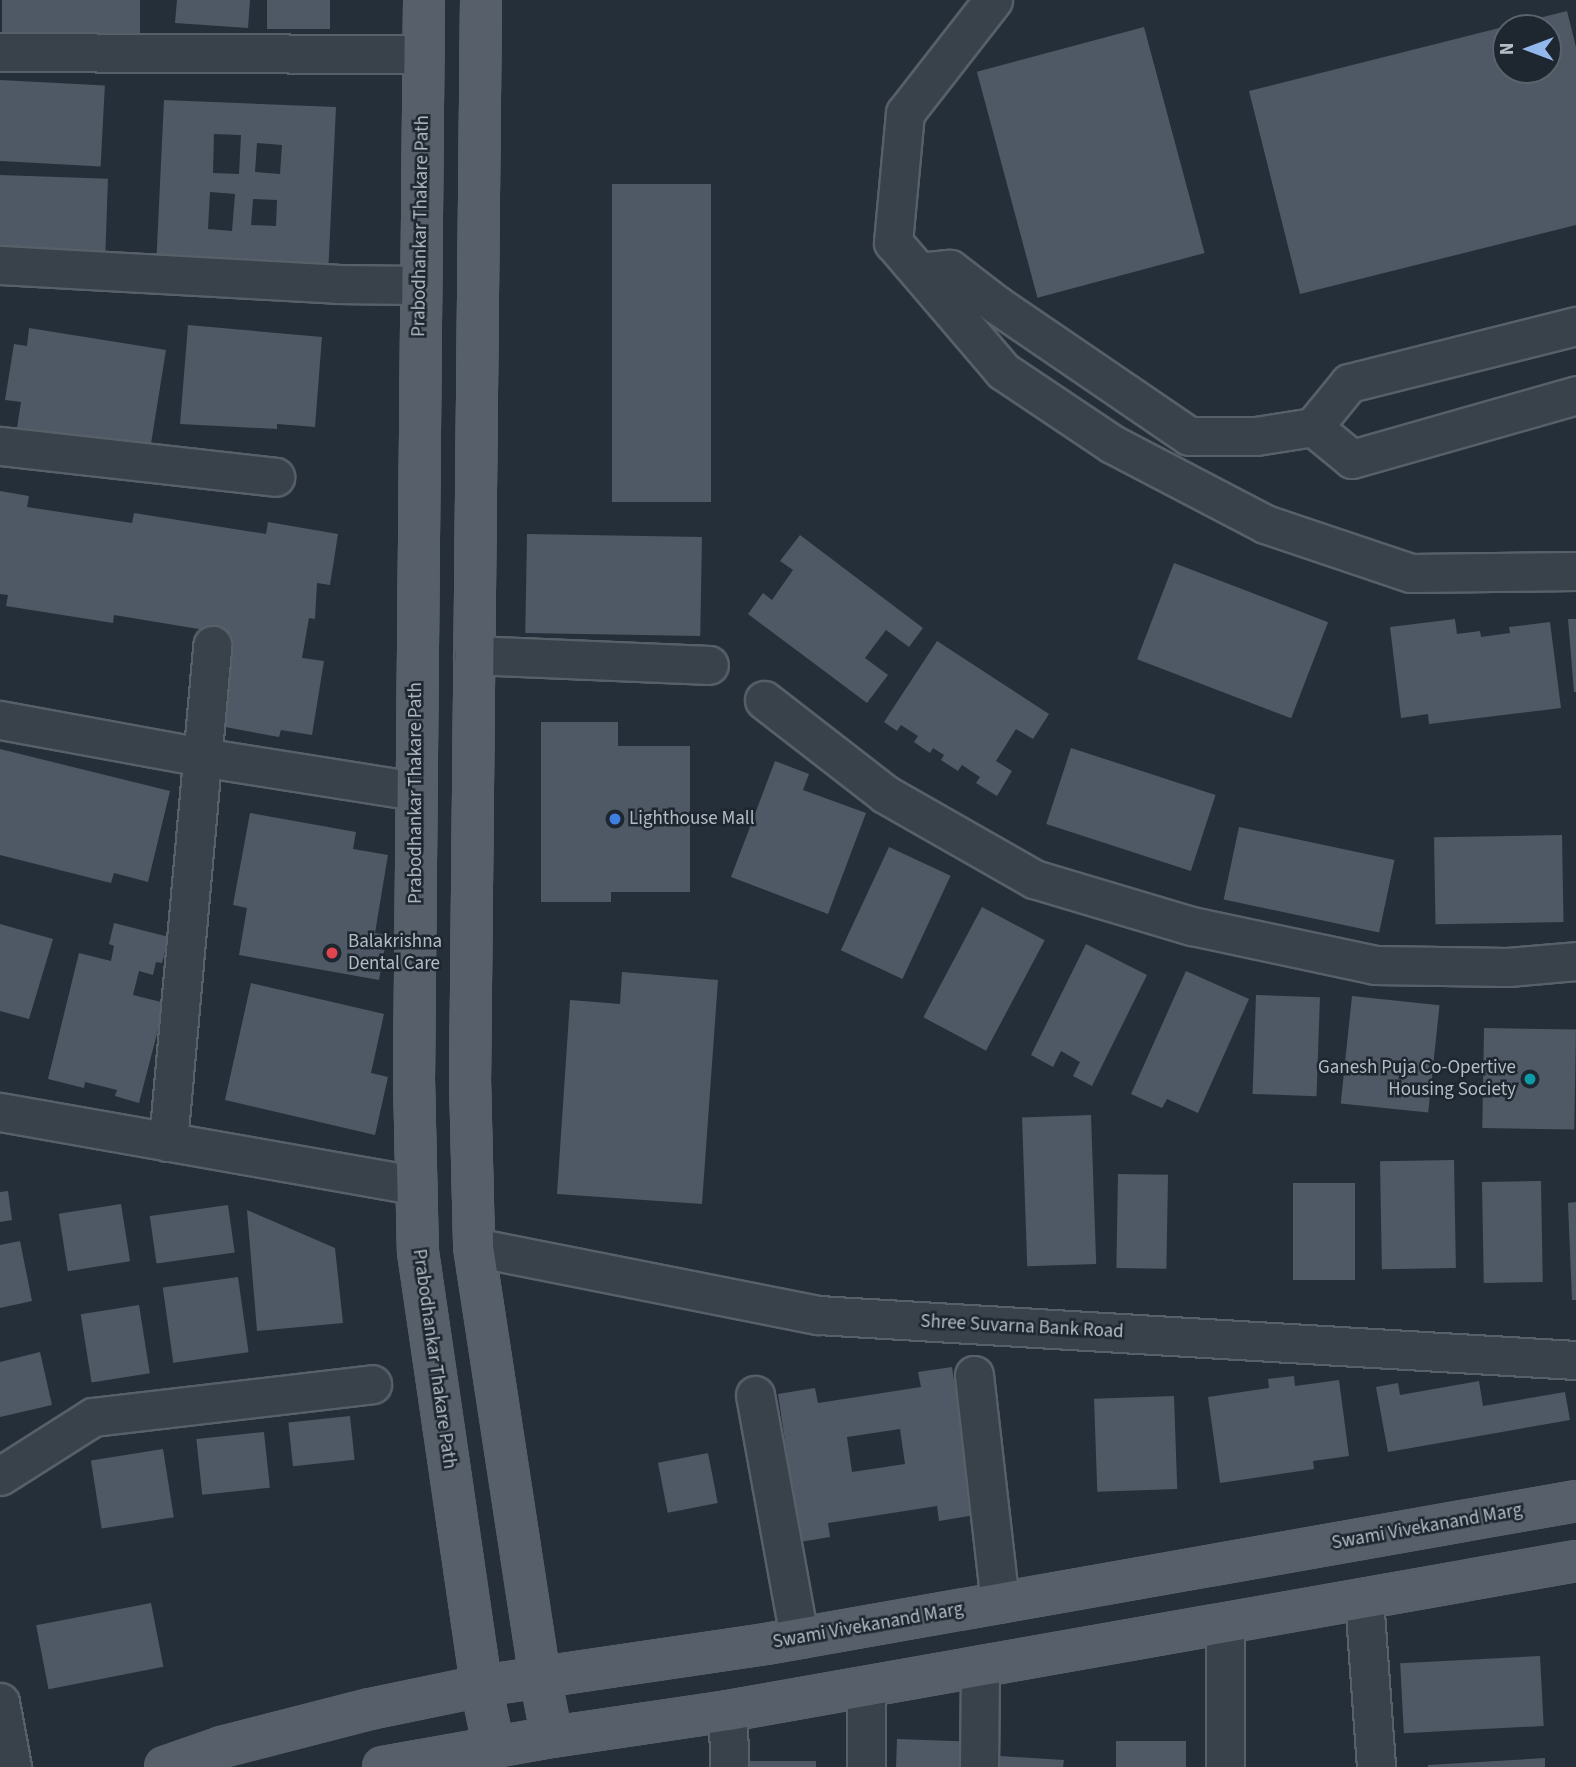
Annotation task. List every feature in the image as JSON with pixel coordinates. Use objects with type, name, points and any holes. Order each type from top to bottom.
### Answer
[{"type":"main road","name":"Prabodhankar Thakare Path","points":[[424,0],[419,285],[416,791],[418,1252],[481,1686],[494,1748]]},
{"type":"main road","points":[[481,0],[470,1079],[474,1247],[540,1677],[552,1737]]},
{"type":"main road","name":"Swami Vivekanand Marg","points":[[165,1767],[222,1747],[370,1709],[481,1686],[799,1638],[1576,1500]]},
{"type":"main road","points":[[383,1767],[552,1737],[728,1711],[1576,1561]]},
{"type":"street","points":[[993,0],[905,113],[893,242],[1003,371],[1112,444],[1265,524],[1411,573],[1576,571]]},
{"type":"street","points":[[0,52],[423,54]]},
{"type":"street","points":[[0,265],[336,284],[419,285]]},
{"type":"street","points":[[919,272],[950,269],[997,305],[1189,436],[1256,436],[1313,427],[1349,383],[1576,326]]},
{"type":"street","points":[[1313,427],[1352,459],[1576,395]]},
{"type":"street","points":[[0,446],[275,477]]},
{"type":"street","points":[[168,1142],[212,645]]},
{"type":"street","points":[[473,655],[709,665]]},
{"type":"street","points":[[764,700],[885,794],[1034,879],[1192,926],[1375,965],[1508,967],[1576,961]]},
{"type":"street","points":[[0,720],[201,757],[416,791]]},
{"type":"street","points":[[0,1112],[416,1185]]},
{"type":"street","name":"Shree Suvarna Bank Road","points":[[474,1247],[818,1315],[1576,1360]]},
{"type":"street","points":[[974,1375],[1000,1602]]},
{"type":"street","points":[[0,1476],[93,1417],[372,1384]]},
{"type":"street","points":[[755,1395],[799,1638]]},
{"type":"street","points":[[1364,1598],[1376,1766]]},
{"type":"street","points":[[1225,1623],[1225,1767]]},
{"type":"street","points":[[979,1767],[981,1667]]},
{"type":"street","points":[[866,1686],[866,1767]]},
{"type":"street","points":[[0,1702],[12,1767]]},
{"type":"street","points":[[728,1711],[729,1767]]},
{"type":"building","points":[[2,0],[140,0],[140,40],[2,40]]},
{"type":"building","points":[[177,0],[250,0],[248,28],[175,23]]},
{"type":"building","points":[[267,0],[330,0],[330,29],[267,29]]},
{"type":"building","points":[[1567,11],[1576,47],[1576,225],[1300,294],[1249,91],[1492,30],[1492,84],[1562,84],[1562,14],[1555,14]]},
{"type":"building","points":[[1144,27],[1205,253],[1037,298],[977,72]]},
{"type":"building","points":[[0,80],[105,85],[101,166],[0,161]]},
{"type":"building","points":[[164,100],[336,107],[328,276],[156,268]],"holes":[[[214,134],[241,135],[239,174],[213,173]],[[257,143],[282,145],[280,174],[255,172]],[[210,192],[235,194],[232,231],[208,229]],[[253,199],[277,200],[276,226],[251,225]]]},
{"type":"building","points":[[0,175],[108,179],[105,261],[0,257]]},
{"type":"building","points":[[612,184],[711,184],[711,502],[612,502]]},
{"type":"building","points":[[188,325],[322,337],[315,427],[277,424],[277,429],[180,424]]},
{"type":"building","points":[[29,328],[166,350],[150,450],[17,428],[21,402],[5,400],[14,344],[27,346]]},
{"type":"building","points":[[0,491],[29,496],[27,507],[132,523],[134,513],[266,534],[268,522],[338,534],[330,585],[317,583],[315,619],[309,618],[302,658],[324,661],[312,735],[281,730],[279,737],[214,725],[229,634],[114,615],[113,623],[6,606],[8,595],[0,594]]},
{"type":"building","points":[[527,534],[702,537],[700,636],[525,633]]},
{"type":"building","points":[[800,535],[923,628],[909,647],[886,630],[865,658],[888,675],[867,703],[748,614],[763,593],[772,600],[793,570],[780,561]]},
{"type":"building","points":[[1174,563],[1328,622],[1291,718],[1137,659]]},
{"type":"building","points":[[1455,619],[1457,634],[1480,631],[1481,637],[1510,633],[1509,627],[1550,622],[1561,708],[1429,724],[1428,714],[1401,718],[1390,627]]},
{"type":"building","points":[[1568,619],[1576,619],[1576,692],[1574,692]]},
{"type":"building","points":[[937,641],[1049,714],[1033,739],[1016,729],[996,761],[1012,771],[997,796],[976,783],[980,777],[962,765],[958,771],[941,760],[944,755],[933,748],[930,753],[914,742],[918,736],[901,725],[897,731],[884,722]]},
{"type":"building","name":"Lighthouse Mall","points":[[541,722],[618,722],[618,746],[690,746],[690,892],[611,892],[611,902],[541,902]]},
{"type":"building","points":[[1071,748],[1216,795],[1191,871],[1046,824]]},
{"type":"building","points":[[0,749],[170,791],[148,882],[114,873],[111,883],[0,855]]},
{"type":"building","points":[[775,761],[809,774],[803,790],[866,813],[828,914],[731,877]]},
{"type":"building","points":[[250,813],[356,832],[353,849],[388,855],[375,933],[387,935],[379,980],[239,955],[247,908],[233,905]]},
{"type":"building","points":[[1239,827],[1395,860],[1379,932],[1224,899]]},
{"type":"building","points":[[1562,835],[1564,922],[1436,924],[1434,837]]},
{"type":"building","points":[[889,847],[951,876],[902,979],[841,950]]},
{"type":"building","points":[[982,907],[1045,940],[986,1051],[923,1017]]},
{"type":"building","points":[[114,923],[169,937],[162,963],[156,962],[153,975],[139,971],[133,995],[165,1003],[139,1103],[115,1096],[117,1090],[85,1082],[84,1088],[48,1079],[79,953],[111,961],[114,946],[109,944]]},
{"type":"building","points":[[0,924],[53,939],[29,1019],[0,1011]]},
{"type":"building","points":[[1086,944],[1147,975],[1092,1086],[1073,1076],[1080,1062],[1061,1051],[1053,1067],[1031,1055]]},
{"type":"building","points":[[1186,971],[1249,999],[1198,1113],[1167,1099],[1162,1108],[1131,1094]]},
{"type":"building","points":[[622,972],[718,980],[702,1204],[557,1194],[570,1000],[620,1004]]},
{"type":"building","points":[[251,983],[384,1014],[371,1073],[388,1077],[375,1135],[225,1100]]},
{"type":"building","points":[[1256,995],[1320,997],[1317,1096],[1253,1094]]},
{"type":"building","points":[[1352,996],[1440,1005],[1428,1113],[1341,1103]]},
{"type":"building","name":"Ganesh Puja Co-Opertive Housing Society","points":[[1484,1028],[1576,1030],[1574,1130],[1482,1128]]},
{"type":"building","points":[[1091,1115],[1096,1264],[1027,1266],[1022,1117]]},
{"type":"building","points":[[1454,1160],[1456,1268],[1382,1269],[1380,1161]]},
{"type":"building","points":[[1118,1174],[1168,1175],[1166,1269],[1116,1268]]},
{"type":"building","points":[[1541,1181],[1543,1282],[1484,1283],[1482,1182]]},
{"type":"building","points":[[1293,1183],[1355,1183],[1355,1280],[1293,1280]]},
{"type":"building","points":[[8,1191],[12,1220],[0,1222],[0,1192]]},
{"type":"building","points":[[1576,1202],[1576,1300],[1572,1300],[1568,1203]]},
{"type":"building","points":[[121,1204],[130,1261],[68,1271],[59,1214]]},
{"type":"building","points":[[228,1205],[235,1253],[156,1264],[150,1216]]},
{"type":"building","points":[[247,1210],[335,1248],[343,1323],[257,1331]]},
{"type":"building","points":[[20,1241],[32,1301],[0,1308],[0,1245]]},
{"type":"building","points":[[238,1277],[249,1352],[173,1363],[163,1288]]},
{"type":"building","points":[[139,1305],[150,1373],[92,1382],[81,1314]]},
{"type":"building","points":[[40,1352],[52,1405],[0,1417],[0,1362]]},
{"type":"building","points":[[952,1367],[975,1515],[939,1521],[937,1506],[828,1523],[830,1537],[800,1542],[778,1394],[815,1388],[818,1403],[921,1387],[918,1372]],"holes":[[[900,1429],[905,1464],[852,1472],[847,1437]]]},
{"type":"building","points":[[1294,1376],[1295,1386],[1339,1380],[1349,1456],[1313,1461],[1314,1469],[1220,1483],[1208,1397],[1269,1388],[1268,1379]]},
{"type":"building","points":[[1479,1381],[1483,1406],[1565,1392],[1570,1420],[1388,1452],[1376,1387],[1398,1383],[1400,1395]]},
{"type":"building","points":[[1174,1396],[1177,1489],[1097,1492],[1094,1399]]},
{"type":"building","points":[[350,1416],[355,1460],[293,1466],[288,1422]]},
{"type":"building","points":[[264,1432],[270,1488],[202,1495],[196,1439]]},
{"type":"building","points":[[163,1449],[174,1517],[102,1529],[91,1460]]},
{"type":"building","points":[[708,1453],[718,1503],[668,1513],[658,1463]]},
{"type":"building","points":[[151,1603],[163,1667],[49,1689],[36,1625]]},
{"type":"building","points":[[1540,1656],[1544,1726],[1404,1733],[1400,1663]]},
{"type":"building","points":[[897,1739],[960,1741],[959,1767],[896,1767]]},
{"type":"building","points":[[1116,1741],[1186,1741],[1186,1767],[1116,1767]]},
{"type":"building","points":[[1000,1756],[1064,1760],[1063,1767],[1000,1767]]},
{"type":"building","points":[[1545,1758],[1545,1767],[1428,1767],[1428,1765]]},
{"type":"building","points":[[748,1761],[816,1761],[816,1767],[748,1767]]},
{"type":"place","name":"Lighthouse Mall","points":[[615,819]]},
{"type":"place","name":"Balakrishna Dental Care","points":[[332,953]]},
{"type":"place","name":"Ganesh Puja Co-Opertive Housing Society","points":[[1530,1079]]}]
